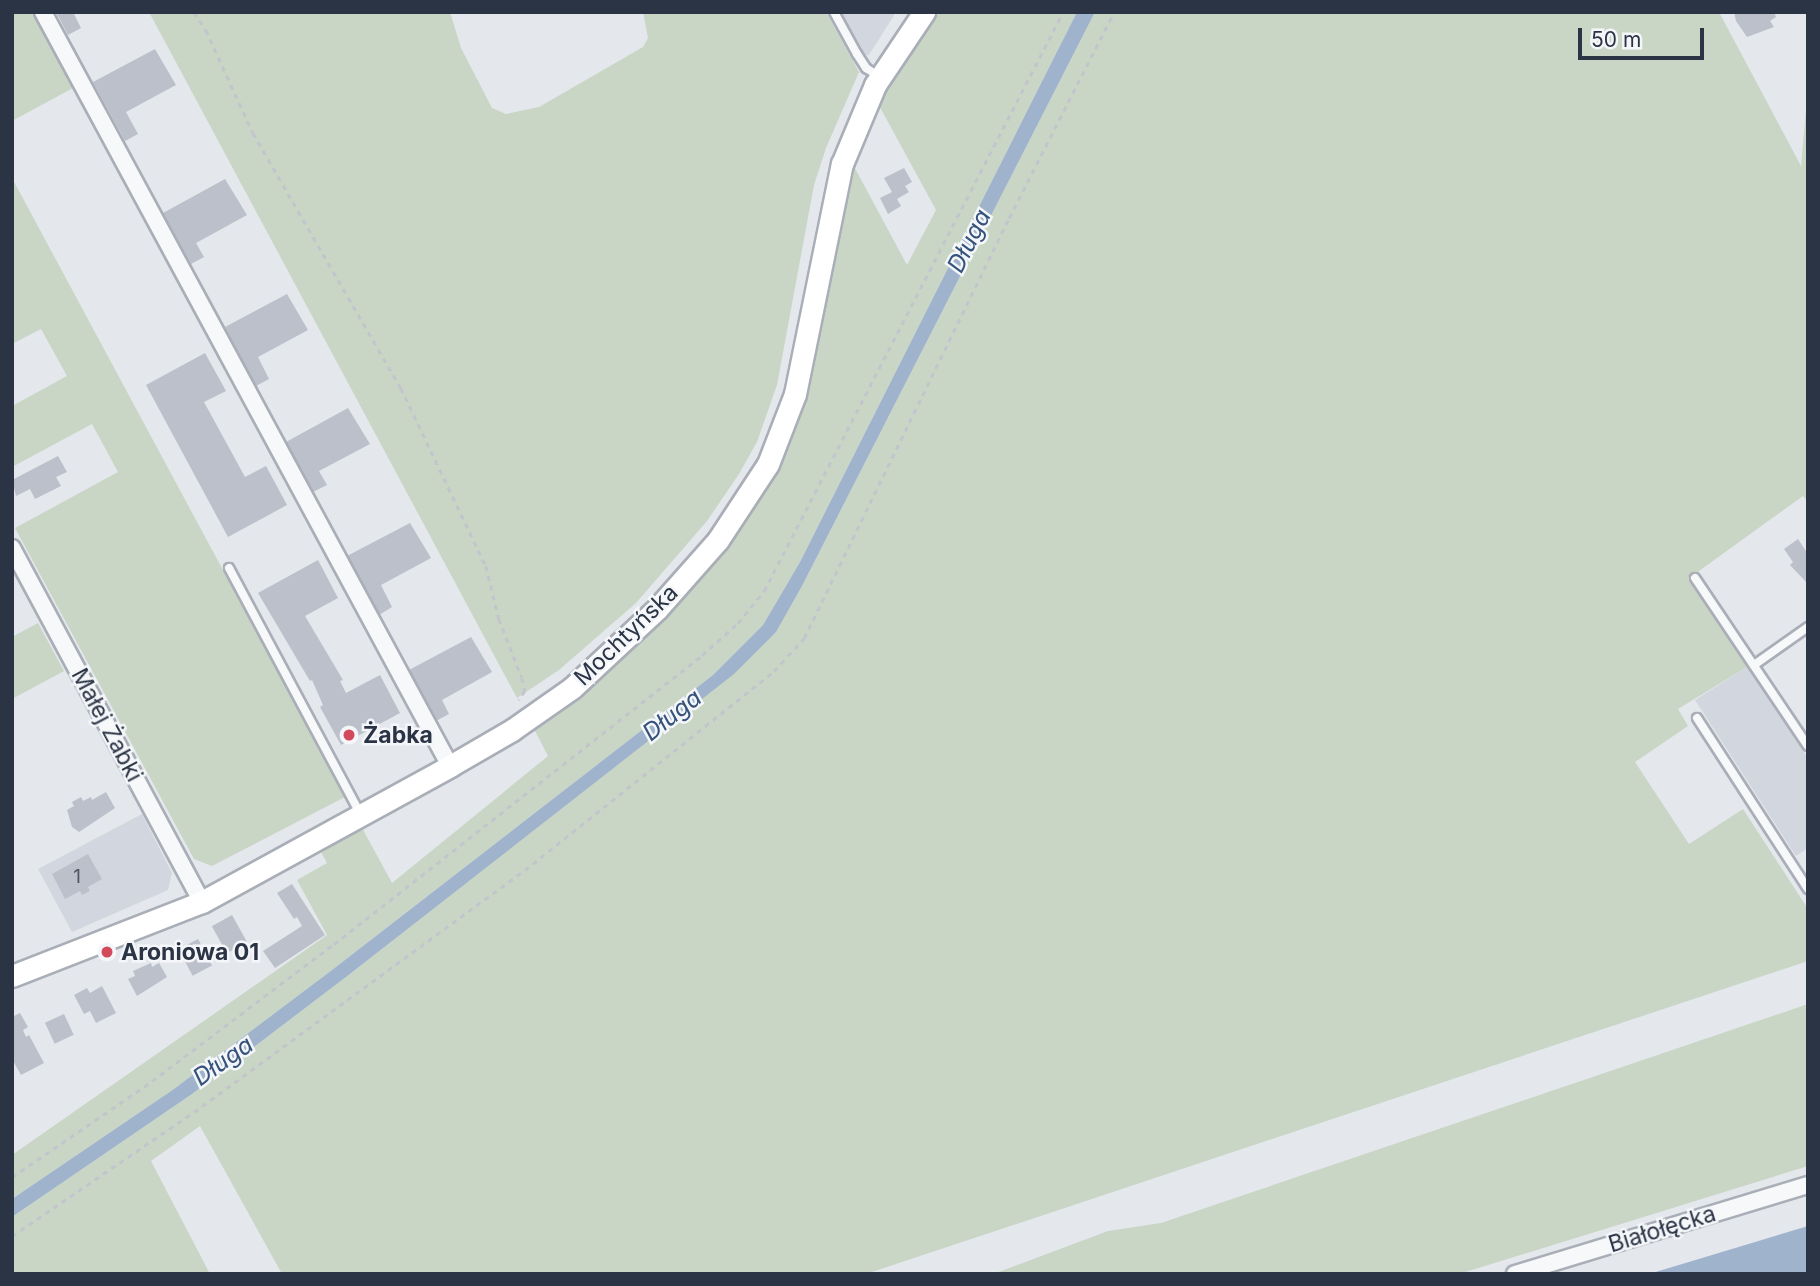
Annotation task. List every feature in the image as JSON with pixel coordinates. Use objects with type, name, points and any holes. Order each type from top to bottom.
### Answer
[{"type":"street","points":[[43,12],[450,766]]},
{"type":"street","name":"Mochtyńska","points":[[12,976],[161,921],[201,902],[450,766],[544,710],[598,666],[666,599],[719,540],[745,504],[768,464],[795,394],[842,164],[855,126],[880,77],[924,12]]},
{"type":"street","name":"Małej Żabki","points":[[12,548],[201,902]]},
{"type":"street","name":"Białołęcka","points":[[1515,1274],[1808,1185]]},
{"type":"lane","points":[[834,12],[866,68],[880,77]]},
{"type":"lane","points":[[229,568],[362,816]]},
{"type":"lane","points":[[1695,578],[1808,746]]},
{"type":"lane","points":[[1754,665],[1808,627]]},
{"type":"lane","points":[[1698,718],[1808,889]]},
{"type":"path","points":[[194,12],[206,30],[253,133],[401,388],[486,566],[499,619],[522,678],[525,691],[519,700]]},
{"type":"path","points":[[12,1236],[194,1112],[525,870],[782,663],[804,639],[1009,218],[1114,12]]},
{"type":"shaded area","points":[[841,12],[896,12],[869,55],[864,55]]},
{"type":"shaded area","points":[[1747,667],[1808,758],[1808,848],[1796,856],[1695,700]]},
{"type":"shaded area","points":[[142,814],[172,873],[168,890],[72,932],[38,869]]},
{"type":"green space","points":[[12,12],[33,12],[73,88],[12,121]]},
{"type":"green space","points":[[149,12],[450,12],[461,48],[492,108],[506,114],[539,107],[643,47],[648,38],[643,12],[826,12],[859,72],[826,148],[814,185],[777,385],[757,442],[707,521],[636,603],[559,670],[517,698]]},
{"type":"green space","points":[[934,12],[1077,12],[800,562],[763,625],[713,675],[332,970],[174,1089],[12,1199],[12,1155],[327,935],[297,880],[327,863],[320,850],[361,826],[392,883],[548,756],[532,725],[760,495],[850,159],[907,265],[936,210],[876,100]]},
{"type":"green space","points":[[1095,12],[1719,12],[1801,166],[1808,87],[1808,502],[1803,496],[1688,579],[1747,667],[1678,709],[1688,726],[1635,762],[1689,844],[1743,809],[1808,909],[1808,961],[866,1274],[282,1274],[200,1126],[151,1161],[210,1274],[12,1274],[12,1217],[192,1094],[346,977],[670,723],[775,633],[802,586]]},
{"type":"green space","points":[[12,178],[345,797],[212,866],[194,859],[15,528],[118,472],[92,424],[12,467],[12,406],[67,376],[41,329],[12,344]]},
{"type":"green space","points":[[38,623],[64,671],[12,699],[12,637]]},
{"type":"green space","points":[[1808,1004],[1808,1166],[1459,1274],[993,1274],[1108,1231],[1161,1223]]},
{"type":"water","name":"Długa","points":[[1077,12],[1095,12],[776,632],[734,674],[346,977],[192,1094],[12,1217],[12,1199],[174,1089],[332,970],[713,675],[763,625],[800,562]]},
{"type":"water","points":[[1808,1226],[1808,1274],[1649,1274]]},
{"type":"building","points":[[56,12],[73,12],[81,28],[68,35]]},
{"type":"building","points":[[1734,12],[1774,12],[1776,17],[1770,21],[1774,27],[1747,37],[1736,21]]},
{"type":"building","points":[[155,49],[176,85],[126,112],[138,134],[125,141],[93,82]]},
{"type":"building","points":[[904,168],[912,182],[905,186],[909,192],[897,199],[901,206],[888,214],[880,198],[892,192],[884,178]]},
{"type":"building","points":[[225,179],[247,215],[196,243],[204,257],[191,264],[163,213]]},
{"type":"building","points":[[287,294],[308,330],[258,357],[269,379],[256,386],[225,327]]},
{"type":"building","points":[[205,353],[226,391],[204,402],[245,477],[266,466],[287,505],[228,537],[146,385]]},
{"type":"building","points":[[348,408],[370,444],[319,471],[327,485],[313,492],[286,442]]},
{"type":"building","points":[[58,456],[67,472],[56,477],[61,486],[35,499],[30,489],[16,496],[12,480]]},
{"type":"building","points":[[410,523],[431,558],[381,585],[392,607],[379,615],[347,556]]},
{"type":"building","points":[[1798,539],[1808,554],[1808,584],[1790,565],[1793,562],[1784,549]]},
{"type":"building","points":[[318,560],[338,598],[305,616],[343,680],[340,681],[346,693],[380,675],[400,713],[341,745],[320,707],[323,705],[312,680],[310,681],[258,593]]},
{"type":"building","points":[[471,637],[492,672],[442,700],[449,714],[436,721],[409,670]]},
{"type":"building","points":[[106,792],[115,808],[79,832],[72,827],[67,810],[74,806],[72,802],[81,797],[83,801],[91,797],[92,800]]},
{"type":"building","points":[[88,854],[102,879],[88,887],[90,891],[82,895],[80,891],[65,899],[52,874]]},
{"type":"building","points":[[292,884],[325,935],[275,968],[263,951],[302,926],[297,917],[294,919],[277,893]]},
{"type":"building","points":[[232,915],[247,942],[227,953],[212,926]]},
{"type":"building","points":[[198,939],[212,965],[193,976],[179,949]]},
{"type":"building","points":[[151,963],[152,967],[159,963],[167,977],[137,996],[128,979],[135,976],[133,971]]},
{"type":"building","points":[[102,986],[116,1013],[96,1023],[90,1011],[84,1014],[74,995],[87,988],[90,993]]},
{"type":"building","points":[[20,1013],[28,1027],[23,1030],[26,1037],[29,1035],[44,1063],[21,1075],[12,1059],[12,1017]]},
{"type":"building","points":[[64,1014],[74,1035],[55,1044],[45,1023]]},
{"type":"place","name":"Żabka","points":[[349,735]]},
{"type":"place","name":"Aroniowa 01","points":[[107,952]]}]
